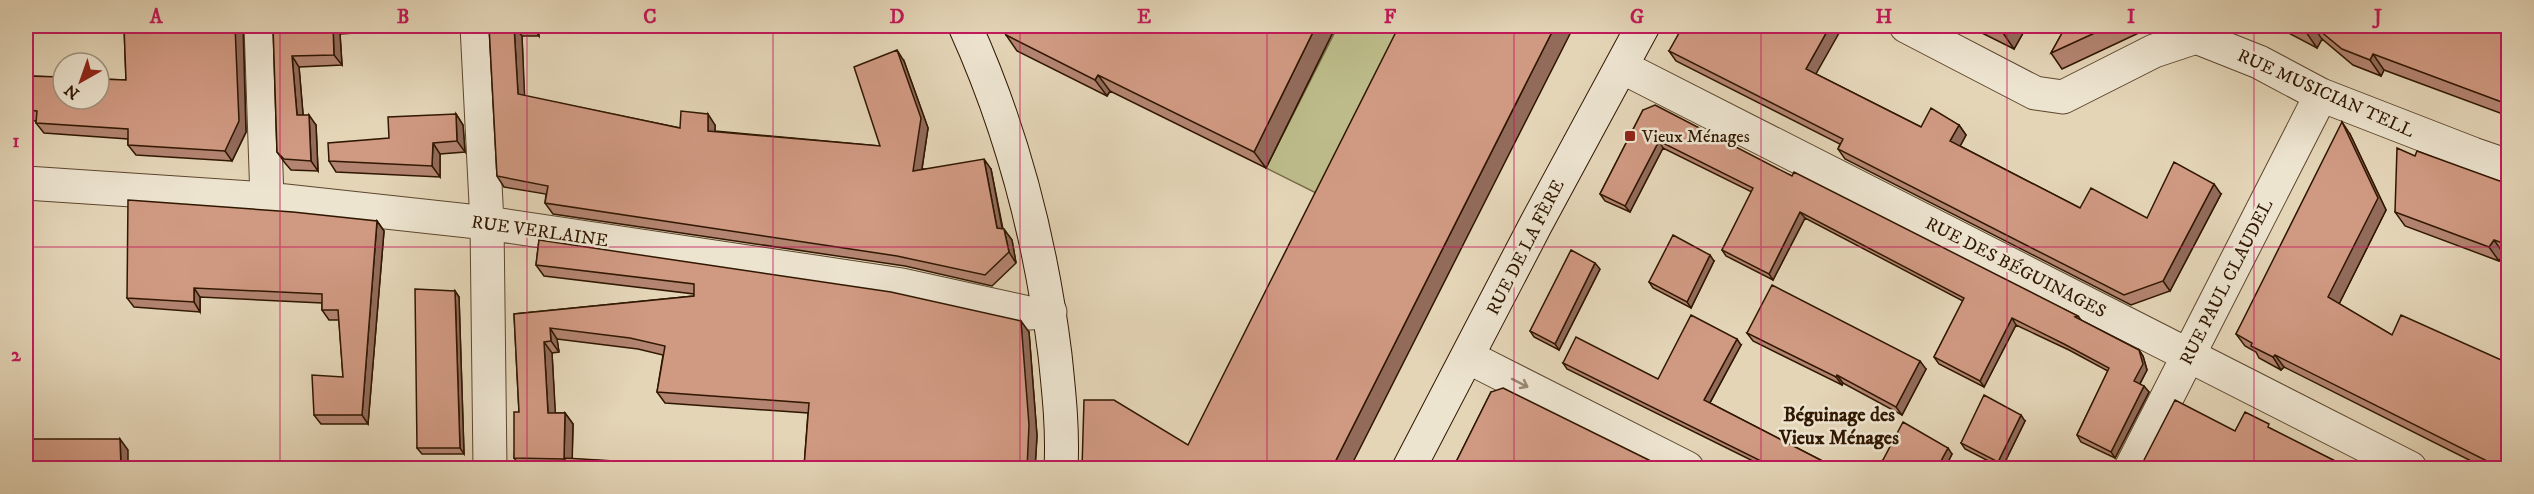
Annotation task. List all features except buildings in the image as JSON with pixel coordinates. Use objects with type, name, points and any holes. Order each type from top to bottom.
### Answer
[{"type":"street","points":[[261,26],[267,199]]},
{"type":"street","points":[[477,26],[487,223],[490,468]]},
{"type":"street","points":[[965,26],[989,80],[1032,217],[1050,312],[1063,431],[1061,468]]},
{"type":"street","name":"RUE DE LA FÈRE","points":[[1409,468],[1536,224],[1643,26]]},
{"type":"street","points":[[1906,26],[2035,93],[2063,97],[2154,51],[2188,31]]},
{"type":"street","name":"RUE MUSICIAN TELL","points":[[2188,31],[2259,62],[2321,95],[2508,166]]},
{"type":"street","name":"RUE DES BÉGUINAGES","points":[[1622,67],[2410,468]]},
{"type":"street","name":"RUE PAUL CLAUDEL","points":[[2131,468],[2321,95]]},
{"type":"street","name":"RUE VERLAINE","points":[[26,183],[267,199],[487,223],[902,285],[1029,313],[1050,312]]},
{"type":"street","points":[[1468,357],[1687,468]]},
{"type":"shaded area","points":[[1338,26],[1408,26],[1324,197],[1266,168]]},
{"type":"place","name":"Vieux Ménages","points":[[1630,136]]},
{"type":"district","name":"Béguinage des Vieux Ménages","points":[[1839,426]]}]
